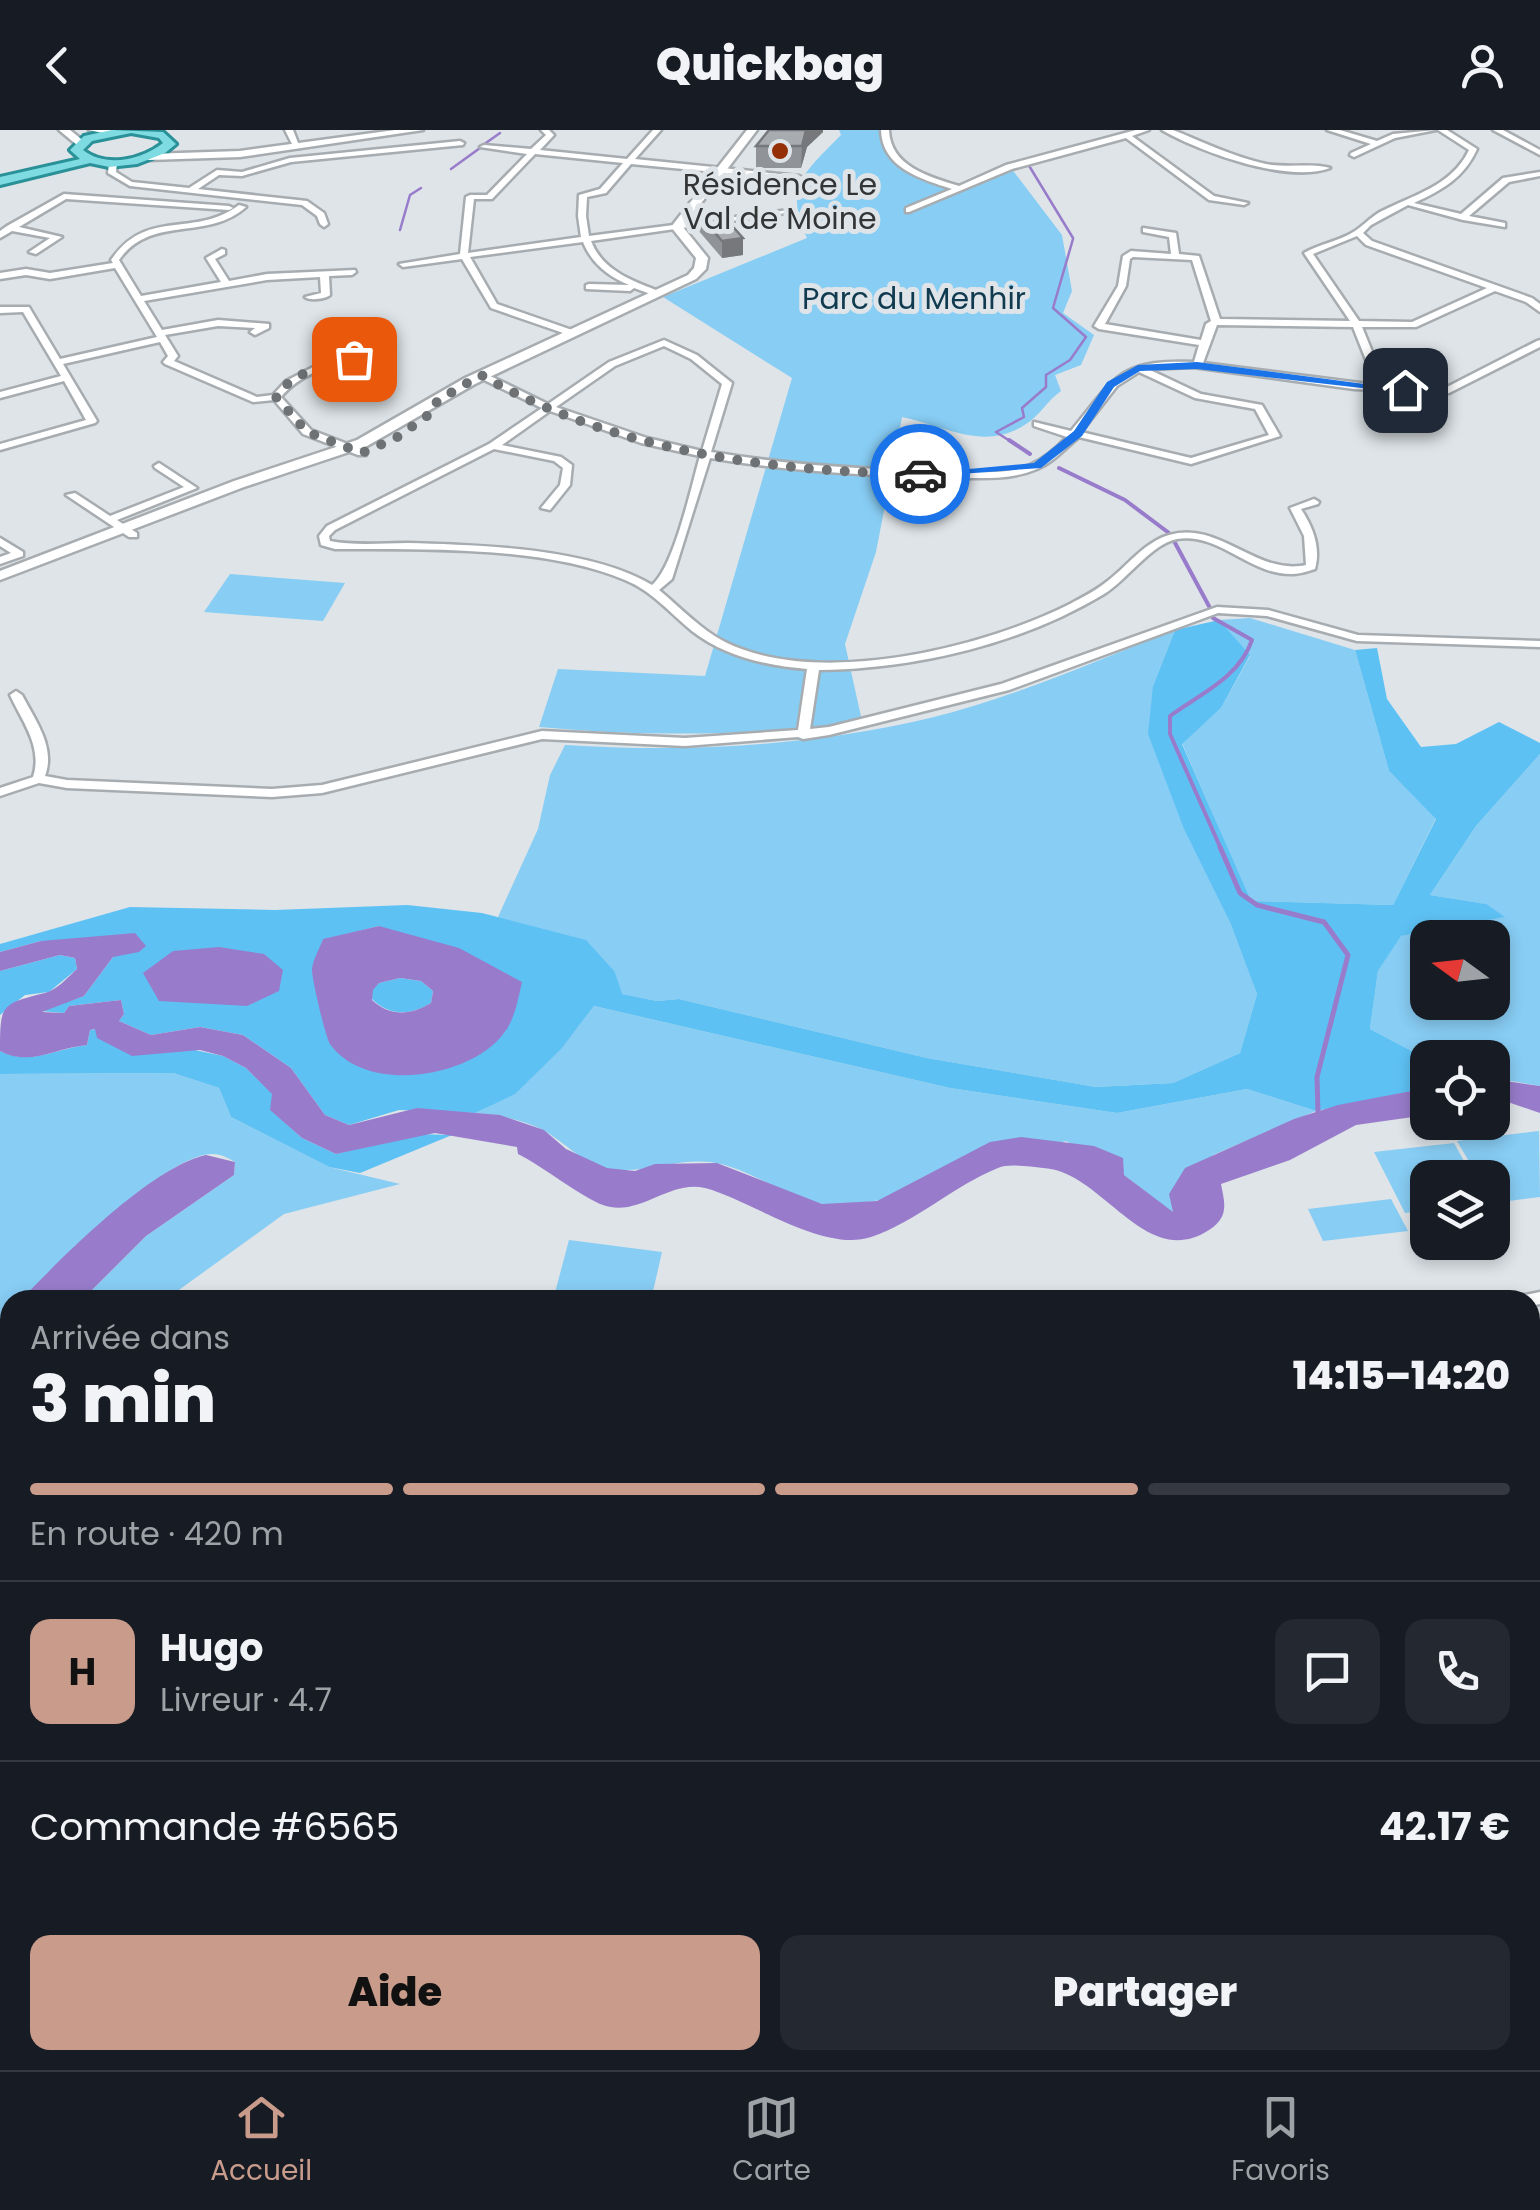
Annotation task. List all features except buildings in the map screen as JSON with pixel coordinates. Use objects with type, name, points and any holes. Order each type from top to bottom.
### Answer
[{"type":"main road","points":[[154,131],[169,139],[170,144],[149,157],[113,162],[90,160],[0,179],[111,132],[154,131]]},
{"type":"main road","points":[[78,146],[90,160]]},
{"type":"street","points":[[64,130],[78,146]]},
{"type":"street","points":[[94,130],[111,132]]},
{"type":"street","points":[[289,130],[297,145]]},
{"type":"street","points":[[149,157],[418,130]]},
{"type":"street","points":[[545,130],[550,135],[489,197],[470,198],[464,256],[494,306],[568,332]]},
{"type":"street","points":[[656,293],[612,278],[582,240],[582,195],[603,191],[657,130]]},
{"type":"street","points":[[677,227],[752,130]]},
{"type":"street","points":[[885,130],[884,143],[897,160],[961,189]]},
{"type":"street","points":[[908,210],[1009,167],[1145,130]]},
{"type":"street","points":[[1166,130],[1267,168],[1292,172],[1326,168]]},
{"type":"street","points":[[1331,130],[1377,143]]},
{"type":"street","points":[[1354,156],[1377,143],[1432,130]]},
{"type":"street","points":[[1382,388],[1356,324],[1308,253],[1358,234],[1368,223],[1412,204],[1473,154],[1465,143],[1442,130]]},
{"type":"street","points":[[1497,130],[1540,153]]},
{"type":"street","points":[[1129,136],[1212,198],[1244,202]]},
{"type":"street","points":[[170,144],[203,151],[297,145]]},
{"type":"street","points":[[190,191],[217,172],[242,174],[290,160],[460,144]]},
{"type":"street","points":[[484,147],[799,178]]},
{"type":"street","points":[[113,162],[112,173],[130,184],[304,202],[321,215],[324,224]]},
{"type":"street","points":[[1464,216],[1506,180],[1540,174]]},
{"type":"street","points":[[0,235],[64,196],[229,208]]},
{"type":"street","points":[[242,207],[250,196]]},
{"type":"street","points":[[264,198],[215,224],[153,230],[115,255],[116,265],[173,356],[168,362],[256,400],[276,397],[296,380],[341,359],[354,359]]},
{"type":"street","points":[[1412,204],[1502,225]]},
{"type":"street","points":[[404,264],[789,212]]},
{"type":"street","points":[[0,576],[122,528],[362,448],[428,416],[437,401],[481,375],[692,277],[702,263],[677,227]]},
{"type":"street","points":[[10,228],[58,237]]},
{"type":"street","points":[[33,252],[72,228]]},
{"type":"street","points":[[1146,230],[1173,235],[1175,255]]},
{"type":"street","points":[[1358,234],[1368,243],[1540,308]]},
{"type":"street","points":[[222,252],[210,258],[226,284]]},
{"type":"street","points":[[1197,366],[1216,322],[1196,258],[1131,254],[1126,258],[1122,286],[1099,326],[1204,343]]},
{"type":"street","points":[[0,276],[26,272],[50,276],[116,265]]},
{"type":"street","points":[[138,299],[226,284],[352,272]]},
{"type":"street","points":[[309,297],[326,295],[324,273]]},
{"type":"street","points":[[589,287],[635,286]]},
{"type":"street","points":[[1216,322],[1413,325],[1494,288]]},
{"type":"street","points":[[0,310],[26,310],[92,421],[0,447]]},
{"type":"street","points":[[57,362],[218,323],[266,326],[255,332]]},
{"type":"street","points":[[481,375],[548,407],[626,435],[704,454],[871,473],[975,473],[1037,466],[1076,435],[1110,384],[1138,368],[1197,366],[1382,388],[1450,390],[1540,342]]},
{"type":"street","points":[[654,589],[666,580],[728,383],[673,345],[654,344],[631,354],[493,446],[331,528],[325,543],[532,558],[601,568],[654,589],[707,636],[728,646],[814,665],[922,654],[1012,631],[1104,590],[1159,544],[1176,536],[1209,538],[1273,568],[1304,570],[1311,567],[1314,558],[1303,519],[1295,508],[1314,502]]},
{"type":"street","points":[[1038,424],[1192,461],[1275,436],[1258,407],[1198,396],[1138,368]]},
{"type":"street","points":[[0,395],[66,378]]},
{"type":"street","points":[[276,397],[307,432],[362,448]]},
{"type":"street","points":[[493,446],[556,459],[568,467],[566,485],[546,508]]},
{"type":"street","points":[[0,586],[122,528],[192,488],[159,466]]},
{"type":"street","points":[[71,495],[122,528]]},
{"type":"street","points":[[0,540],[19,554],[0,561]]},
{"type":"street","points":[[0,792],[38,779],[67,784],[305,790],[365,780],[489,747],[570,734],[684,742],[803,734],[944,705],[1217,610],[1268,614],[1357,638],[1540,644]]},
{"type":"street","points":[[803,734],[814,665]]},
{"type":"street","points":[[16,696],[42,746],[45,766],[38,779]]},
{"type":"green space","name":"Parc du Menhir","points":[[839,130],[879,130],[882,144],[897,164],[962,191],[1011,168],[1062,235],[1072,291],[1063,313],[1094,335],[1081,365],[1055,375],[1061,391],[1031,421],[1011,432],[995,436],[965,434],[902,417],[876,552],[845,644],[862,721],[701,733],[539,727],[558,669],[705,676],[792,378],[663,297],[807,238],[797,205],[801,181],[841,135]]},
{"type":"green space","points":[[230,574],[345,583],[323,621],[204,612]]},
{"type":"green space","points":[[1250,618],[1355,650],[1389,771],[1436,818],[1393,905],[1250,901],[1182,743],[1221,708],[1250,656],[1219,620]]},
{"type":"green space","points":[[1175,630],[1153,686],[1257,994],[1240,1053],[1173,1083],[1096,1087],[927,1058],[679,999],[657,1001],[621,994],[615,972],[498,917],[538,829],[550,775],[565,745],[749,745],[885,728],[992,700]]},
{"type":"green space","points":[[1540,754],[1540,1086],[1510,1081],[1510,1040],[1410,1040],[1410,1050],[1370,1029],[1378,971],[1400,936],[1410,934],[1410,1020],[1510,1020],[1510,920],[1488,920],[1504,917],[1485,904],[1430,895],[1476,826]]},
{"type":"green space","points":[[594,1006],[950,1088],[1117,1113],[1247,1089],[1316,1111],[1213,1155],[1174,1214],[1124,1175],[1066,1141],[905,1194],[842,1205],[817,1203],[737,1169],[710,1162],[631,1170],[605,1168],[587,1161],[533,1126],[475,1113],[511,1092],[541,1067]]},
{"type":"green space","points":[[173,1073],[219,1088],[231,1117],[329,1167],[400,1184],[284,1214],[179,1290],[92,1290],[146,1236],[234,1175],[235,1162],[224,1156],[213,1154],[193,1159],[168,1172],[112,1214],[31,1290],[0,1290],[0,1074]]},
{"type":"green space","points":[[1539,1131],[1540,1197],[1510,1201],[1510,1160],[1468,1160],[1457,1141],[1510,1140],[1510,1135]]},
{"type":"green space","points":[[1454,1143],[1464,1160],[1410,1160],[1410,1212],[1405,1213],[1374,1152]]},
{"type":"green space","points":[[1391,1199],[1408,1231],[1323,1241],[1308,1209]]},
{"type":"green space","points":[[569,1240],[662,1252],[653,1290],[556,1290]]},
{"type":"shaded area","points":[[1219,620],[1250,655],[1221,708],[1182,744],[1251,901],[1393,905],[1436,819],[1389,771],[1355,650],[1377,648],[1387,699],[1421,747],[1456,744],[1499,722],[1540,743],[1540,754],[1476,826],[1430,895],[1486,904],[1505,917],[1410,920],[1410,934],[1401,936],[1378,971],[1370,1029],[1410,1050],[1410,1092],[1316,1111],[1247,1089],[1117,1113],[950,1088],[594,1006],[561,1049],[515,1094],[475,1113],[399,1110],[349,1125],[325,1115],[291,1068],[243,1035],[200,1027],[151,1035],[119,1021],[124,1014],[121,1000],[69,1006],[64,1013],[41,1011],[84,996],[113,957],[41,941],[0,952],[0,944],[130,907],[275,910],[407,905],[482,913],[586,940],[615,972],[622,994],[657,1001],[679,999],[927,1058],[1096,1087],[1173,1083],[1240,1053],[1257,994],[1231,924],[1184,829],[1148,734],[1153,686],[1175,630]],"holes":[[[379,926],[504,1033],[447,1060],[395,1071],[352,1061],[321,1006],[312,971],[323,940]]]},
{"type":"shaded area","points":[[379,926],[459,948],[522,982],[511,1022],[489,1048],[444,1070],[392,1075],[368,1070],[346,1060],[328,1040],[312,969],[323,939]],"holes":[[[400,978],[421,981],[433,991],[431,1003],[416,1010],[393,1012],[372,1000],[379,983]]]},
{"type":"shaded area","points":[[135,933],[146,946],[139,952],[113,957],[84,996],[42,1012],[64,1013],[69,1006],[121,1000],[124,1014],[119,1021],[151,1035],[200,1027],[243,1035],[291,1068],[325,1115],[349,1125],[417,1108],[500,1115],[544,1130],[566,1149],[607,1168],[635,1171],[655,1164],[717,1163],[822,1204],[877,1201],[990,1142],[1021,1137],[1094,1146],[1123,1158],[1124,1175],[1173,1212],[1169,1194],[1185,1168],[1294,1119],[1338,1105],[1410,1091],[1410,1117],[1356,1125],[1290,1160],[1221,1184],[1224,1204],[1220,1220],[1209,1230],[1186,1240],[1164,1238],[1144,1230],[1065,1173],[1020,1166],[998,1168],[871,1237],[831,1238],[705,1188],[679,1189],[629,1207],[603,1205],[518,1154],[517,1147],[435,1133],[336,1154],[302,1138],[270,1110],[272,1094],[246,1068],[200,1050],[132,1056],[97,1038],[95,1029],[90,1030],[87,1045],[32,1057],[0,1051],[6,1009],[19,1000],[54,989],[77,969],[75,958],[60,955],[0,971],[0,952],[41,941]]},
{"type":"shaded area","points":[[219,947],[264,954],[283,970],[279,991],[247,1006],[159,1001],[143,973],[173,951]]},
{"type":"shaded area","points":[[60,955],[75,958],[77,969],[49,992],[25,995],[0,1015],[0,971]]},
{"type":"shaded area","points":[[400,978],[421,981],[433,991],[431,1003],[401,1012],[386,1009],[372,999],[372,990],[379,983]]},
{"type":"shaded area","points":[[90,1030],[223,1056],[246,1068],[273,1094],[271,1110],[302,1138],[336,1154],[415,1134],[452,1135],[360,1173],[329,1167],[231,1117],[219,1088],[173,1073],[0,1074],[0,1051],[32,1057],[87,1045]]},
{"type":"shaded area","points":[[1510,1082],[1540,1086],[1540,1113],[1510,1103]]},
{"type":"shaded area","points":[[206,1155],[235,1162],[234,1175],[146,1236],[92,1290],[31,1290],[108,1216],[184,1163]]},
{"type":"waterway","points":[[483,145],[500,133]]},
{"type":"waterway","points":[[451,169],[480,148]]},
{"type":"waterway","points":[[1028,164],[1073,238]]},
{"type":"waterway","points":[[400,230],[410,195],[421,188]]},
{"type":"waterway","points":[[1013,443],[996,432],[1024,417],[1022,408],[1046,387],[1046,375],[1070,360],[1086,337],[1053,308],[1073,239]]},
{"type":"waterway","points":[[1009,440],[1030,454]]},
{"type":"waterway","points":[[1059,468],[1125,500],[1169,533]]},
{"type":"waterway","points":[[1174,541],[1210,608]]},
{"type":"waterway","points":[[1213,618],[1252,640],[1228,675],[1170,716],[1170,734],[1221,849]]},
{"type":"waterway","points":[[1220,847],[1240,893],[1257,905],[1324,922],[1348,955],[1317,1077],[1318,1114]]},
{"type":"way so far","points":[[354,359],[341,359],[296,380],[280,389],[276,397],[307,432],[362,453],[396,438],[434,411],[437,401],[481,375],[592,425],[704,454],[818,470],[920,474]]},
{"type":"place","name":"Résidence Le Val de Moine","points":[[780,151]]},
{"type":"route","points":[[920,474],[1011,471],[1037,466],[1078,434],[1110,384],[1138,368],[1176,364],[1405,390]]}]
